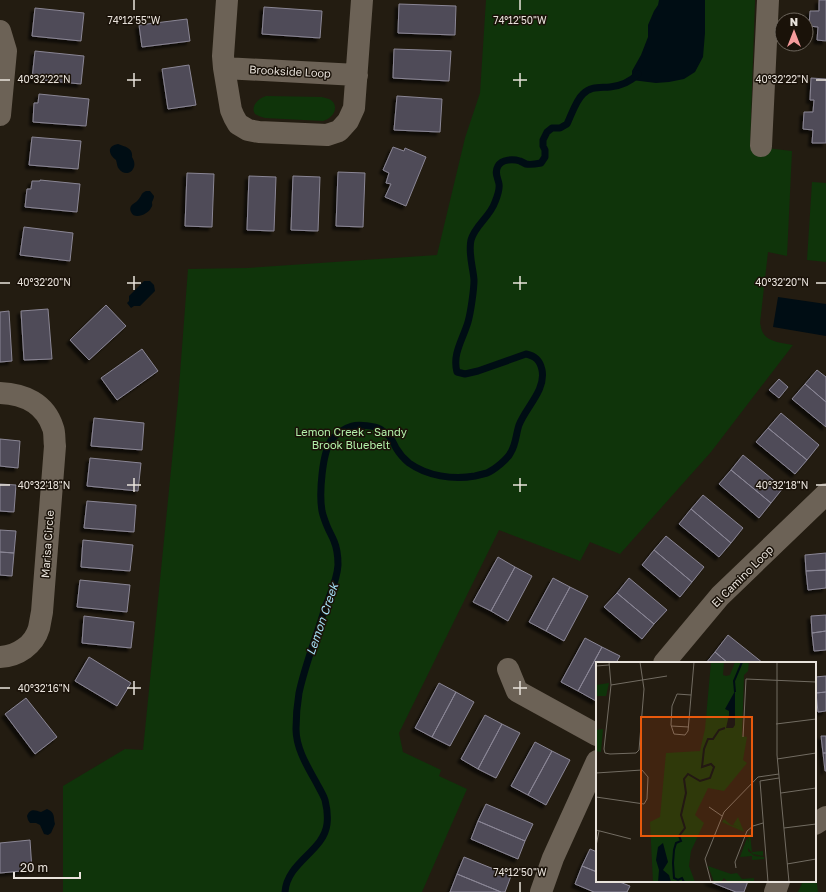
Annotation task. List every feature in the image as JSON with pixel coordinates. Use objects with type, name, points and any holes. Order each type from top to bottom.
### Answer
[{"type":"street","points":[[226,0],[223,56],[224,68],[231,110],[238,124],[248,130],[259,132],[327,135],[339,131],[348,121],[354,108],[362,0]]},
{"type":"street","points":[[761,146],[768,0]]},
{"type":"street","points":[[0,30],[6,51],[0,115]]},
{"type":"street","name":"Brookside Loop","points":[[224,68],[357,75]]},
{"type":"street","name":"Marisa Circle","points":[[0,393],[10,393],[23,396],[42,408],[54,429],[55,446],[42,612],[39,629],[32,642],[20,652],[6,657],[0,657]]},
{"type":"street","name":"El Camino Loop","points":[[665,662],[720,596],[821,502]]},
{"type":"street","points":[[508,669],[517,691],[596,734]]},
{"type":"street","points":[[541,892],[553,858],[596,763]]},
{"type":"street","points":[[816,823],[826,817]]},
{"type":"street","points":[[775,892],[779,882]]},
{"type":"green space","name":"Lemon Creek - Sandy Brook Bluebelt","points":[[486,0],[755,0],[750,146],[792,151],[787,256],[768,252],[760,323],[762,332],[768,338],[776,342],[793,345],[711,452],[620,554],[590,542],[580,561],[499,530],[399,733],[403,752],[441,770],[439,776],[467,789],[422,892],[63,892],[63,786],[125,749],[143,750],[178,400],[188,269],[247,268],[437,255],[465,138],[480,93]]},
{"type":"green space","points":[[266,96],[322,97],[332,101],[335,108],[333,114],[328,119],[323,121],[265,118],[255,114],[254,105],[258,100]]},
{"type":"green space","points":[[812,182],[826,183],[826,262],[807,260]]},
{"type":"green space","points":[[816,875],[818,892],[798,892],[803,882],[816,882]]},
{"type":"shaded area","points":[[659,0],[705,0],[703,57],[695,72],[684,79],[656,83],[632,80],[632,71],[641,55],[648,37],[648,25]]},
{"type":"shaded area","points":[[118,144],[128,148],[132,154],[134,165],[133,169],[128,173],[122,172],[119,169],[116,160],[110,153],[110,148]]},
{"type":"shaded area","points":[[146,191],[150,191],[154,196],[152,207],[148,212],[142,215],[133,215],[130,210],[131,206]]},
{"type":"shaded area","points":[[144,281],[150,281],[154,285],[155,291],[140,306],[134,306],[131,308],[127,303],[129,301],[129,296]]},
{"type":"shaded area","points":[[778,297],[826,304],[826,336],[773,327]]},
{"type":"shaded area","points":[[47,809],[54,815],[55,824],[51,833],[48,835],[44,834],[40,825],[30,823],[27,816],[31,811],[35,810],[41,812]]},
{"type":"building","points":[[819,0],[826,0],[826,41],[817,40],[818,27],[814,27],[814,12],[810,12],[819,11]]},
{"type":"building","points":[[399,4],[456,6],[455,35],[398,33]]},
{"type":"building","points":[[264,7],[322,11],[320,38],[262,34]]},
{"type":"building","points":[[35,8],[84,13],[81,41],[32,36]]},
{"type":"building","points":[[187,19],[190,41],[142,47],[139,25]]},
{"type":"building","points":[[394,49],[451,51],[449,81],[393,78]]},
{"type":"building","points":[[35,51],[84,56],[81,84],[32,79]]},
{"type":"building","points":[[189,65],[196,105],[168,109],[162,69]]},
{"type":"building","points":[[811,78],[826,79],[826,143],[812,143],[813,130],[803,129],[804,112],[813,112],[814,100],[810,100]]},
{"type":"building","points":[[39,94],[89,99],[86,126],[33,122],[34,103],[38,103]]},
{"type":"building","points":[[397,96],[442,99],[440,132],[394,130]]},
{"type":"building","points":[[32,137],[81,141],[78,169],[29,165]]},
{"type":"building","points":[[393,147],[404,151],[405,148],[426,157],[406,206],[385,197],[391,184],[386,183],[389,173],[383,170]]},
{"type":"building","points":[[338,172],[365,173],[363,227],[336,226]]},
{"type":"building","points":[[187,173],[214,174],[212,227],[185,226]]},
{"type":"building","points":[[249,176],[276,177],[274,231],[247,230]]},
{"type":"building","points":[[293,176],[320,177],[318,231],[291,230]]},
{"type":"building","points":[[40,180],[80,184],[77,212],[25,207],[27,189],[31,189],[32,181]]},
{"type":"building","points":[[24,227],[73,233],[70,261],[20,255]]},
{"type":"building","points":[[106,305],[126,326],[89,360],[70,340]]},
{"type":"building","points":[[48,309],[52,359],[24,360],[21,311]]},
{"type":"building","points":[[9,311],[12,361],[0,362],[0,312]]},
{"type":"building","points":[[142,349],[158,371],[117,400],[101,378]]},
{"type":"building","points":[[817,370],[826,377],[826,402],[805,384]]},
{"type":"building","points":[[779,379],[788,387],[779,398],[769,390]]},
{"type":"building","points":[[805,384],[826,402],[826,427],[792,399]]},
{"type":"building","points":[[781,413],[819,445],[807,460],[768,428]]},
{"type":"building","points":[[94,418],[144,423],[142,450],[91,446]]},
{"type":"building","points":[[768,428],[807,460],[795,474],[756,442]]},
{"type":"building","points":[[0,439],[20,441],[18,468],[0,466]]},
{"type":"building","points":[[743,455],[783,488],[771,503],[731,470]]},
{"type":"building","points":[[90,458],[141,463],[138,491],[87,486]]},
{"type":"building","points":[[731,470],[771,503],[759,518],[719,484]]},
{"type":"building","points":[[0,484],[16,485],[14,512],[0,511]]},
{"type":"building","points":[[703,495],[743,528],[731,543],[691,509]]},
{"type":"building","points":[[87,501],[136,505],[134,532],[84,528]]},
{"type":"building","points":[[691,509],[731,543],[719,557],[679,524]]},
{"type":"building","points":[[0,530],[16,531],[14,553],[0,552]]},
{"type":"building","points":[[666,536],[704,567],[692,582],[654,550]]},
{"type":"building","points":[[83,540],[133,545],[130,571],[81,567]]},
{"type":"building","points":[[654,550],[692,582],[680,597],[642,565]]},
{"type":"building","points":[[0,552],[14,553],[12,576],[0,575]]},
{"type":"building","points":[[826,553],[826,570],[806,571],[805,555]]},
{"type":"building","points":[[498,557],[515,567],[491,611],[473,602]]},
{"type":"building","points":[[515,567],[532,576],[508,621],[491,611]]},
{"type":"building","points":[[826,570],[826,588],[808,590],[806,571]]},
{"type":"building","points":[[553,578],[570,587],[546,631],[529,622]]},
{"type":"building","points":[[629,578],[667,610],[654,624],[617,593]]},
{"type":"building","points":[[80,580],[130,585],[127,612],[77,607]]},
{"type":"building","points":[[570,587],[588,596],[564,641],[546,631]]},
{"type":"building","points":[[617,593],[654,624],[642,639],[604,607]]},
{"type":"building","points":[[826,615],[826,631],[812,633],[811,616]]},
{"type":"building","points":[[84,616],[134,622],[131,648],[82,643]]},
{"type":"building","points":[[826,631],[826,650],[814,651],[812,633]]},
{"type":"building","points":[[728,635],[762,662],[727,662],[715,652]]},
{"type":"building","points":[[585,638],[602,647],[578,691],[561,682]]},
{"type":"building","points":[[602,647],[620,656],[617,662],[596,662],[596,701],[578,691]]},
{"type":"building","points":[[715,652],[727,662],[707,662]]},
{"type":"building","points":[[89,657],[131,683],[117,706],[75,681]]},
{"type":"building","points":[[826,676],[826,692],[816,693],[816,677]]},
{"type":"building","points":[[439,683],[456,692],[432,737],[415,728]]},
{"type":"building","points":[[456,692],[474,702],[450,746],[432,737]]},
{"type":"building","points":[[826,692],[826,711],[818,712],[816,693]]},
{"type":"building","points":[[26,698],[57,737],[35,754],[5,714]]},
{"type":"building","points":[[485,715],[502,724],[478,769],[461,759]]},
{"type":"building","points":[[502,724],[520,733],[496,778],[478,769]]},
{"type":"building","points":[[821,736],[826,736],[826,753],[823,753]]},
{"type":"building","points":[[535,742],[552,751],[528,795],[511,786]]},
{"type":"building","points":[[552,751],[570,760],[546,805],[528,795]]},
{"type":"building","points":[[823,753],[826,753],[826,771],[825,771]]},
{"type":"building","points":[[486,804],[533,824],[525,841],[478,821]]},
{"type":"building","points":[[478,821],[525,841],[518,859],[471,839]]},
{"type":"building","points":[[30,840],[32,870],[0,873],[0,843]]},
{"type":"building","points":[[590,849],[596,852],[596,872],[582,866]]},
{"type":"building","points":[[464,857],[511,876],[505,892],[501,892],[457,874]]},
{"type":"building","points":[[582,866],[596,872],[596,882],[620,882],[630,886],[627,892],[594,892],[575,884]]},
{"type":"building","points":[[457,874],[501,892],[450,892]]},
{"type":"building","points":[[711,882],[748,882],[744,892],[736,892]]},
{"type":"waterway","name":"Lemon Creek","points":[[285,892],[287,882],[292,873],[298,864],[319,842],[327,824],[325,800],[309,770],[298,743],[296,736],[296,716],[301,683],[334,583],[338,565],[336,547],[324,518],[321,504],[322,474],[329,445],[334,437],[349,427],[355,425],[374,427],[380,429],[390,437],[403,458],[409,463],[432,474],[449,477],[467,477],[487,473],[507,458],[514,446],[522,418],[535,398],[541,384],[542,370],[537,359],[526,354],[478,371],[465,374],[457,372],[457,353],[471,309],[474,280],[470,250],[471,240],[476,230],[490,212],[497,198],[499,182],[496,171],[502,162],[514,160],[526,164],[541,163],[545,157],[543,140],[547,132],[552,128],[560,128],[567,124],[580,97],[586,91],[621,84],[629,81],[638,74]]}]
